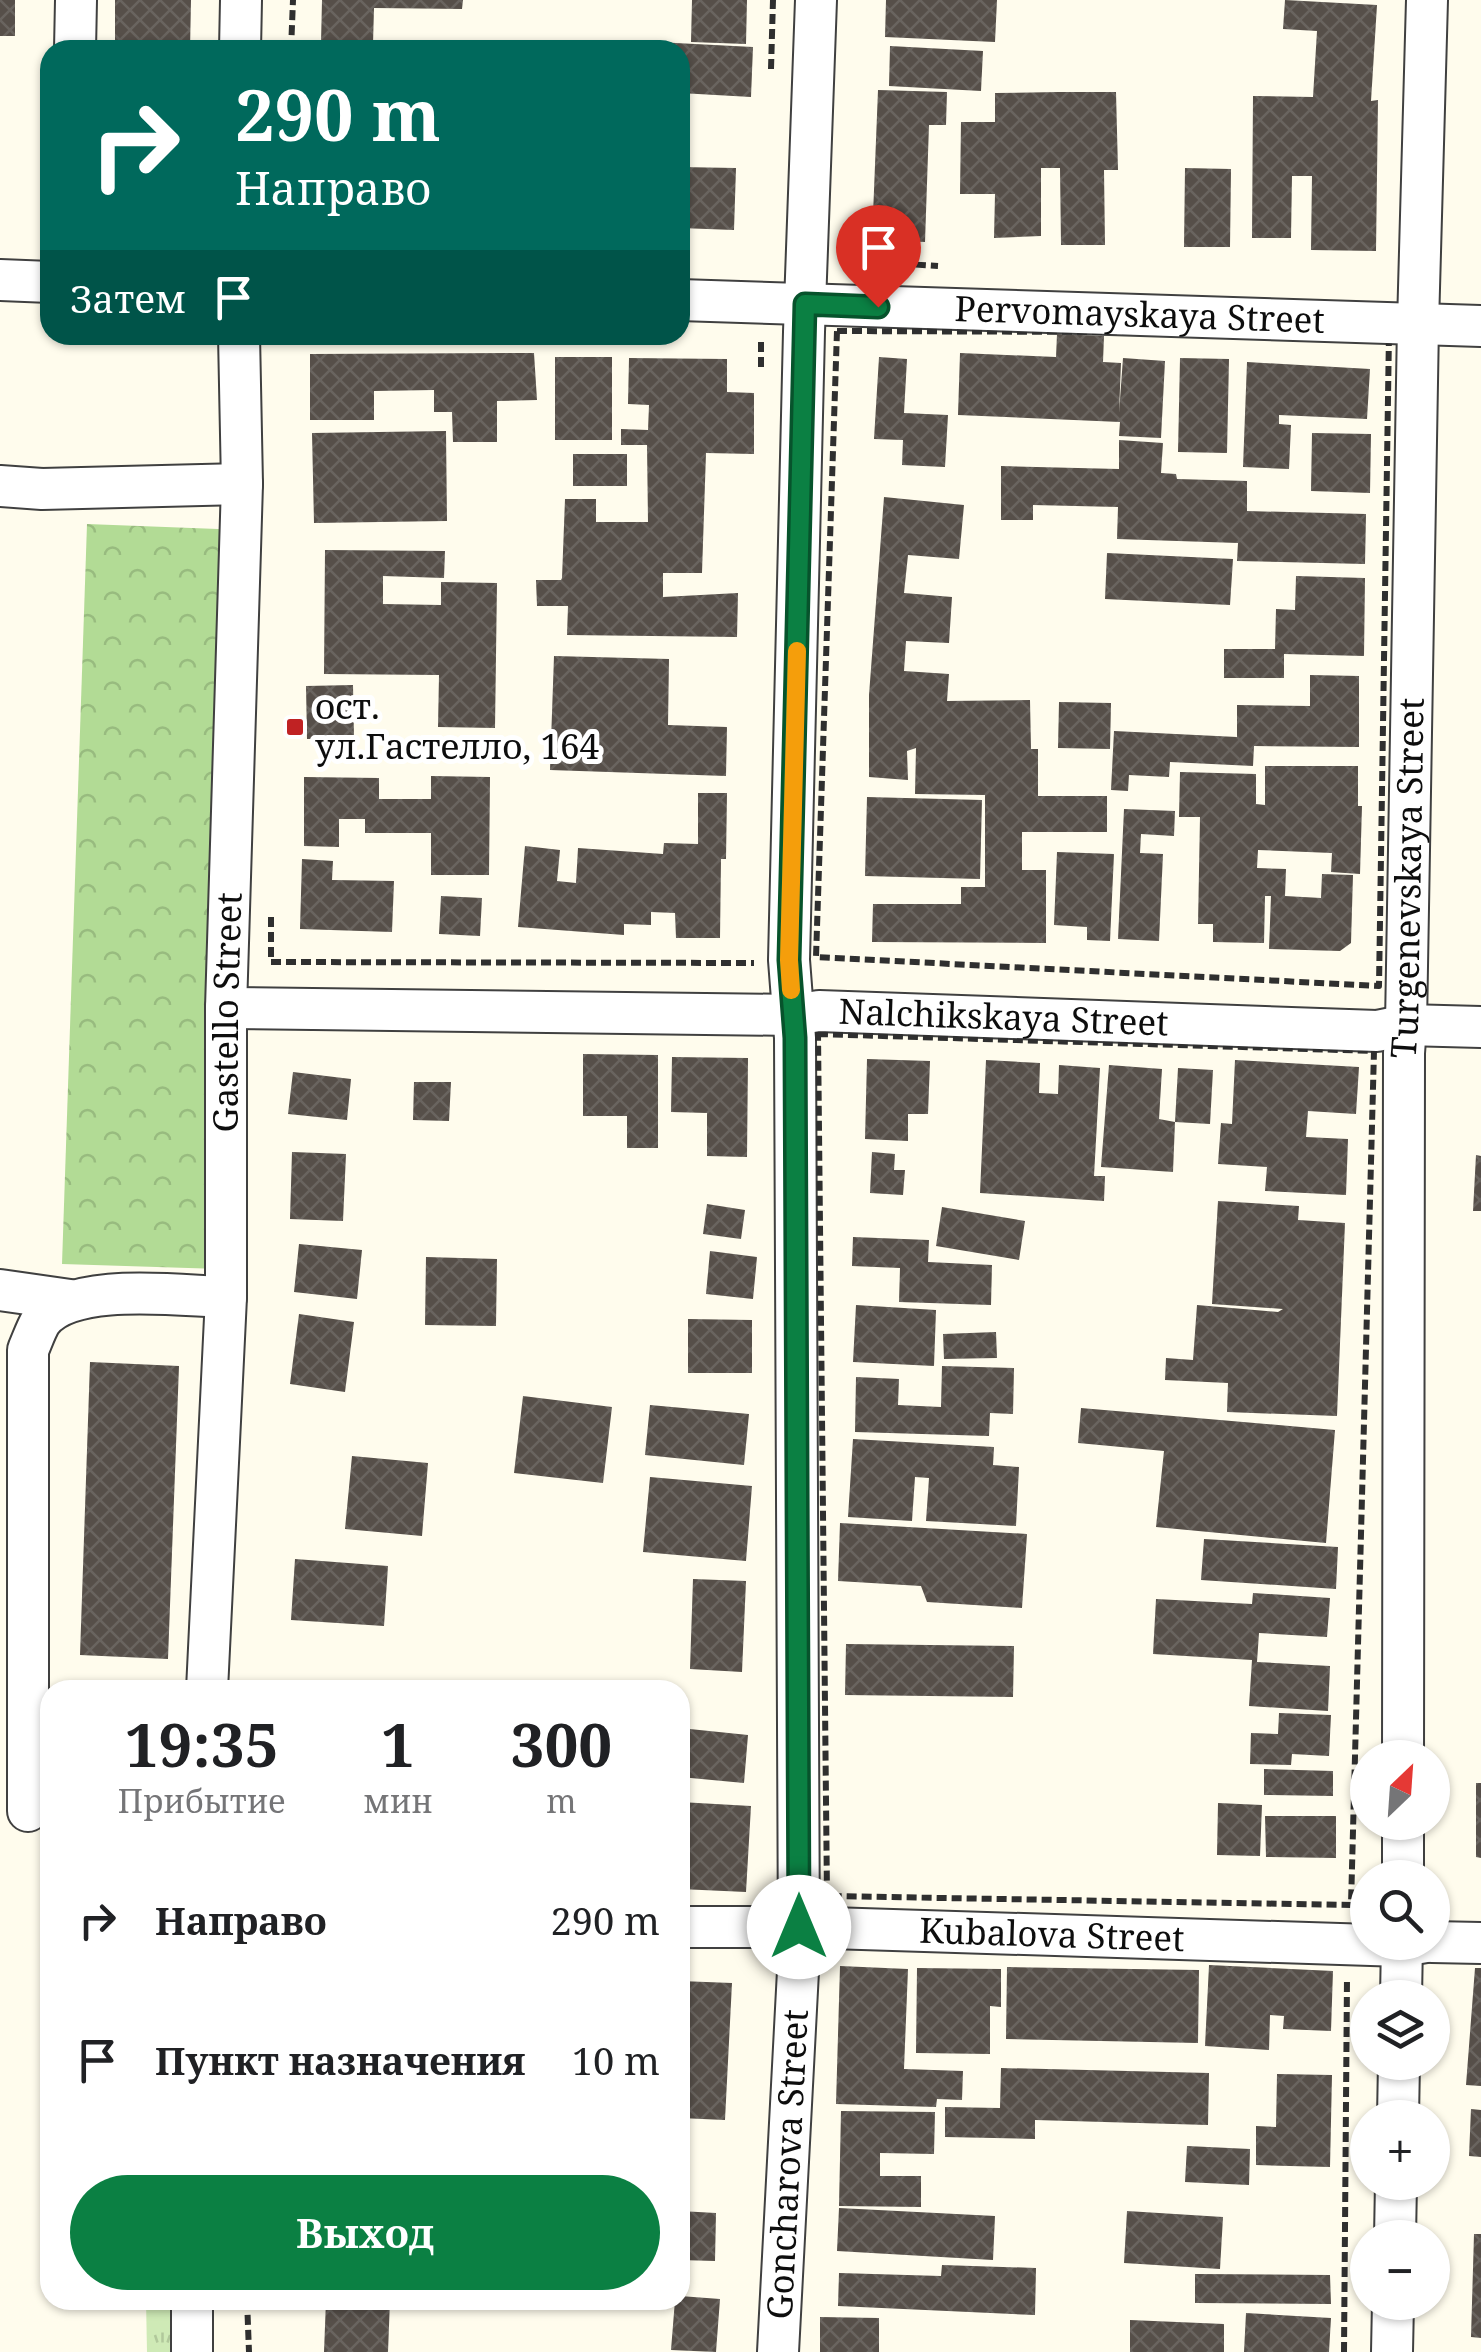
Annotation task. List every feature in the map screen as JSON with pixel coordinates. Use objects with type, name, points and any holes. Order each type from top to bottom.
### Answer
[{"type":"street","points":[[75,40],[76,0]]},
{"type":"street","points":[[240,40],[241,0]]},
{"type":"street","name":"Goncharova Street","points":[[778,2352],[799,1927],[806,1024],[789,960],[816,0]]},
{"type":"street","name":"Turgenevskaya Street","points":[[1403,1740],[1404,1054],[1427,0]]},
{"type":"street","points":[[0,280],[40,282]]},
{"type":"street","name":"Pervomayskaya Street","points":[[690,300],[1481,326]]},
{"type":"street","name":"Gastello Street","points":[[207,1680],[226,1297],[226,1008],[242,484],[238,345]]},
{"type":"street","points":[[0,486],[42,489],[242,484]]},
{"type":"street","name":"Nalchikskaya Street","points":[[226,1008],[806,1024],[820,1011],[1377,1031],[1406,1026],[1481,1027]]},
{"type":"street","points":[[0,1290],[70,1300],[104,1294],[226,1297]]},
{"type":"street","points":[[28,1811],[28,1350],[42,1320],[70,1300]]},
{"type":"street","name":"Kubalova Street","points":[[690,1927],[1350,1941]]},
{"type":"street","name":"Kubalova Street","points":[[1450,1943],[1481,1943]]},
{"type":"street","points":[[192,2310],[192,2352]]},
{"type":"street","points":[[1392,2352],[1393,2320]]},
{"type":"path","points":[[291,40],[293,0]]},
{"type":"path","points":[[771,75],[773,0]]},
{"type":"path","points":[[841,260],[940,266]]},
{"type":"path","points":[[761,329],[761,368]]},
{"type":"path","points":[[837,331],[1389,333],[1379,986],[816,958],[837,331]]},
{"type":"path","points":[[272,903],[271,962],[760,963]]},
{"type":"path","points":[[806,1024],[1374,1052],[1351,1905],[827,1896],[806,1024]]},
{"type":"path","points":[[1344,2352],[1348,1975]]},
{"type":"path","points":[[247,2310],[248,2352]]},
{"type":"green space","points":[[87,524],[244,530],[220,1269],[62,1264]]},
{"type":"green space","points":[[146,2310],[204,2310],[204,2352],[147,2352]]},
{"type":"building","points":[[0,0],[15,0],[15,36],[0,36]]},
{"type":"building","points":[[115,0],[191,0],[190,40],[115,40]]},
{"type":"building","points":[[322,0],[463,0],[462,9],[374,8],[373,40],[321,40]]},
{"type":"building","points":[[692,0],[747,0],[746,44],[691,42]]},
{"type":"building","points":[[886,0],[997,0],[995,42],[885,37]]},
{"type":"building","points":[[1285,0],[1377,5],[1371,101],[1378,100],[1376,251],[1311,250],[1312,176],[1292,176],[1291,238],[1252,238],[1253,96],[1313,97],[1317,31],[1283,29]]},
{"type":"building","points":[[690,44],[753,47],[751,97],[690,94]]},
{"type":"building","points":[[890,46],[983,51],[981,91],[889,86]]},
{"type":"building","points":[[878,90],[947,92],[946,125],[929,125],[925,242],[872,240]]},
{"type":"building","points":[[1116,92],[1118,170],[1104,170],[1105,245],[1061,245],[1060,168],[1041,168],[1041,236],[994,238],[995,194],[960,194],[961,122],[995,122],[995,93]]},
{"type":"building","points":[[690,167],[736,168],[734,230],[690,228]]},
{"type":"building","points":[[1185,168],[1231,169],[1230,247],[1184,247]]},
{"type":"building","points":[[1057,334],[1104,336],[1103,362],[1121,363],[1119,413],[1123,358],[1165,361],[1161,438],[1119,436],[1120,422],[958,415],[960,353],[1056,357]]},
{"type":"building","points":[[534,353],[537,400],[497,401],[497,442],[453,442],[452,412],[434,412],[434,390],[374,391],[374,420],[310,420],[310,354]]},
{"type":"building","points":[[555,357],[612,357],[612,440],[555,440]]},
{"type":"building","points":[[879,357],[907,359],[904,413],[948,415],[945,467],[902,465],[903,440],[874,439]]},
{"type":"building","points":[[629,358],[727,359],[727,392],[754,393],[754,454],[706,453],[702,573],[663,573],[663,597],[738,593],[737,637],[567,635],[568,606],[537,606],[536,580],[562,578],[565,499],[596,499],[596,522],[648,522],[647,445],[621,445],[621,429],[648,430],[649,405],[628,404]]},
{"type":"building","points":[[1180,358],[1229,359],[1227,453],[1178,452]]},
{"type":"building","points":[[1247,362],[1370,369],[1367,419],[1279,415],[1279,424],[1291,425],[1289,469],[1243,467]]},
{"type":"building","points":[[446,431],[447,521],[314,523],[312,433]]},
{"type":"building","points":[[1312,433],[1371,434],[1370,493],[1311,491]]},
{"type":"building","points":[[1119,440],[1163,443],[1161,473],[1176,474],[1177,479],[1247,481],[1247,511],[1366,514],[1365,564],[1237,561],[1238,543],[1117,539],[1118,507],[1033,505],[1033,520],[1001,520],[1001,466],[1119,469]]},
{"type":"building","points":[[573,454],[627,454],[627,486],[573,486]]},
{"type":"building","points":[[884,497],[964,505],[959,559],[908,555],[904,593],[952,597],[949,643],[906,641],[904,671],[949,674],[947,701],[1030,700],[1031,749],[1038,749],[1038,796],[1107,796],[1107,832],[1022,832],[1022,870],[1046,870],[1046,943],[872,942],[873,904],[961,904],[961,887],[985,887],[985,795],[915,794],[916,748],[907,751],[908,780],[869,777],[869,695]]},
{"type":"building","points":[[325,550],[445,551],[444,578],[383,576],[383,604],[441,605],[441,582],[497,583],[495,728],[438,727],[439,675],[324,674]]},
{"type":"building","points":[[1107,553],[1233,559],[1230,605],[1105,599]]},
{"type":"building","points":[[1296,576],[1365,578],[1364,656],[1284,654],[1284,678],[1224,678],[1224,649],[1275,649],[1276,609],[1295,610]]},
{"type":"building","points":[[554,656],[669,659],[668,725],[727,727],[726,776],[550,770]]},
{"type":"building","points":[[1310,675],[1359,676],[1359,747],[1254,746],[1253,766],[1170,762],[1169,777],[1129,775],[1128,791],[1111,790],[1114,731],[1237,737],[1237,705],[1310,706]]},
{"type":"building","points":[[353,685],[354,738],[307,739],[306,686]]},
{"type":"building","points":[[1059,702],[1111,703],[1110,749],[1058,748]]},
{"type":"building","points":[[1265,766],[1358,766],[1358,806],[1362,806],[1360,874],[1331,872],[1332,853],[1258,850],[1257,868],[1286,869],[1285,896],[1321,898],[1322,874],[1353,875],[1351,943],[1340,951],[1269,949],[1271,896],[1265,896],[1264,943],[1213,942],[1213,924],[1198,924],[1200,817],[1179,817],[1180,772],[1256,774],[1256,804],[1265,805]]},
{"type":"building","points":[[431,776],[490,777],[489,875],[431,875],[431,833],[365,833],[365,819],[339,819],[339,847],[304,846],[304,777],[379,778],[379,799],[431,799]]},
{"type":"building","points":[[698,793],[727,793],[720,938],[676,938],[675,913],[651,912],[651,925],[624,924],[624,935],[518,927],[525,846],[560,850],[557,881],[576,883],[578,848],[663,854],[664,843],[698,844]]},
{"type":"building","points":[[867,797],[982,800],[980,879],[865,876]]},
{"type":"building","points":[[1124,809],[1175,811],[1174,836],[1141,834],[1140,853],[1163,854],[1159,941],[1118,939]]},
{"type":"building","points":[[1057,852],[1114,854],[1110,941],[1087,940],[1087,927],[1054,925]]},
{"type":"building","points":[[302,859],[333,861],[332,880],[394,881],[392,932],[300,929]]},
{"type":"building","points":[[441,896],[482,898],[480,936],[439,934]]},
{"type":"building","points":[[583,1054],[658,1055],[658,1148],[627,1148],[627,1116],[583,1116]]},
{"type":"building","points":[[672,1057],[748,1058],[747,1157],[707,1156],[707,1113],[671,1112]]},
{"type":"building","points":[[867,1059],[930,1061],[928,1114],[908,1114],[908,1141],[865,1139]]},
{"type":"building","points":[[986,1060],[1040,1063],[1039,1093],[1058,1094],[1059,1065],[1100,1068],[1094,1176],[1105,1176],[1104,1201],[980,1193]]},
{"type":"building","points":[[1235,1060],[1359,1067],[1356,1114],[1308,1111],[1306,1137],[1348,1139],[1346,1195],[1265,1191],[1267,1167],[1218,1164],[1221,1123],[1232,1124]]},
{"type":"building","points":[[1109,1065],[1162,1069],[1159,1119],[1175,1122],[1173,1172],[1101,1167]]},
{"type":"building","points":[[1178,1068],[1213,1070],[1210,1124],[1175,1122]]},
{"type":"building","points":[[293,1072],[351,1079],[347,1120],[288,1114]]},
{"type":"building","points":[[414,1082],[451,1082],[449,1121],[413,1120]]},
{"type":"building","points":[[292,1152],[346,1154],[343,1221],[290,1219]]},
{"type":"building","points":[[872,1152],[895,1154],[894,1170],[905,1170],[903,1195],[870,1193]]},
{"type":"building","points":[[1476,1155],[1481,1156],[1481,1211],[1473,1211]]},
{"type":"building","points":[[1218,1201],[1299,1206],[1298,1220],[1345,1223],[1337,1416],[1227,1412],[1228,1383],[1165,1380],[1166,1358],[1193,1360],[1197,1305],[1278,1312],[1283,1309],[1212,1304]]},
{"type":"building","points":[[707,1204],[745,1210],[741,1239],[703,1234]]},
{"type":"building","points":[[942,1207],[1025,1221],[1019,1260],[936,1246]]},
{"type":"building","points":[[853,1237],[929,1240],[928,1262],[992,1265],[991,1305],[899,1302],[900,1268],[852,1266]]},
{"type":"building","points":[[299,1244],[362,1250],[357,1299],[294,1292]]},
{"type":"building","points":[[710,1251],[757,1257],[753,1299],[706,1294]]},
{"type":"building","points":[[426,1257],[497,1259],[496,1326],[425,1325]]},
{"type":"building","points":[[856,1305],[936,1310],[934,1366],[853,1362]]},
{"type":"building","points":[[299,1314],[354,1322],[345,1392],[290,1384]]},
{"type":"building","points":[[688,1319],[752,1320],[752,1373],[688,1373]]},
{"type":"building","points":[[996,1332],[997,1358],[944,1359],[943,1334]]},
{"type":"building","points":[[90,1362],[179,1366],[168,1659],[80,1655]]},
{"type":"building","points":[[942,1366],[1014,1368],[1013,1414],[990,1413],[989,1436],[855,1432],[856,1377],[899,1379],[898,1405],[941,1407]]},
{"type":"building","points":[[523,1396],[612,1407],[603,1483],[514,1473]]},
{"type":"building","points":[[650,1405],[749,1414],[744,1465],[645,1455]]},
{"type":"building","points":[[1081,1408],[1335,1430],[1326,1543],[1156,1527],[1164,1451],[1078,1443]]},
{"type":"building","points":[[853,1439],[994,1447],[993,1465],[1019,1467],[1016,1526],[926,1521],[929,1478],[915,1477],[912,1521],[848,1517]]},
{"type":"building","points":[[352,1456],[428,1463],[422,1536],[345,1529]]},
{"type":"building","points":[[650,1477],[752,1486],[746,1561],[643,1552]]},
{"type":"building","points":[[840,1523],[1027,1534],[1022,1608],[927,1602],[921,1586],[838,1581]]},
{"type":"building","points":[[1204,1539],[1338,1547],[1336,1589],[1201,1580]]},
{"type":"building","points":[[295,1559],[388,1566],[384,1626],[291,1620]]},
{"type":"building","points":[[693,1579],[746,1581],[742,1672],[690,1669]]},
{"type":"building","points":[[1253,1593],[1330,1598],[1327,1637],[1259,1633],[1257,1662],[1330,1666],[1328,1711],[1249,1706],[1252,1660],[1153,1654],[1156,1599],[1252,1604]]},
{"type":"building","points":[[846,1644],[1014,1646],[1013,1697],[845,1695]]},
{"type":"building","points":[[1279,1713],[1331,1715],[1329,1756],[1292,1754],[1291,1765],[1250,1764],[1251,1733],[1278,1734]]},
{"type":"building","points":[[690,1729],[748,1735],[744,1783],[690,1778]]},
{"type":"building","points":[[1264,1769],[1333,1771],[1333,1796],[1264,1795]]},
{"type":"building","points":[[1476,1783],[1481,1783],[1481,1858],[1476,1857]]},
{"type":"building","points":[[690,1803],[751,1806],[746,1892],[690,1889]]},
{"type":"building","points":[[1218,1803],[1262,1805],[1260,1856],[1217,1855]]},
{"type":"building","points":[[1265,1816],[1336,1816],[1336,1858],[1266,1857]]},
{"type":"building","points":[[1209,1965],[1333,1971],[1331,2031],[1283,2029],[1284,2016],[1270,2015],[1269,2050],[1205,2046]]},
{"type":"building","points":[[840,1966],[908,1969],[904,2069],[963,2071],[962,2100],[937,2099],[936,2107],[836,2104]]},
{"type":"building","points":[[1007,1967],[1199,1970],[1198,2043],[1006,2039]]},
{"type":"building","points":[[917,1968],[1001,1969],[1001,2007],[990,2006],[990,2054],[916,2053]]},
{"type":"building","points":[[1475,1968],[1481,1968],[1481,2086],[1466,2085]]},
{"type":"building","points":[[690,1981],[732,1983],[725,2120],[690,2118]]},
{"type":"building","points":[[1001,2068],[1209,2073],[1208,2125],[1035,2120],[1035,2139],[945,2137],[945,2107],[1000,2108]]},
{"type":"building","points":[[1277,2074],[1332,2075],[1330,2167],[1256,2165],[1256,2126],[1276,2127]]},
{"type":"building","points":[[1471,2109],[1481,2110],[1481,2157],[1469,2156]]},
{"type":"building","points":[[841,2111],[935,2112],[934,2154],[880,2153],[880,2176],[921,2176],[921,2207],[839,2206]]},
{"type":"building","points":[[1187,2146],[1250,2149],[1249,2185],[1185,2182]]},
{"type":"building","points":[[839,2208],[995,2216],[993,2260],[837,2251]]},
{"type":"building","points":[[1127,2211],[1223,2217],[1220,2269],[1124,2263]]},
{"type":"building","points":[[690,2212],[716,2213],[715,2261],[690,2260]]},
{"type":"building","points":[[1474,2234],[1481,2234],[1481,2338],[1471,2337]]},
{"type":"building","points":[[942,2265],[1036,2268],[1035,2315],[838,2306],[839,2273],[941,2276]]},
{"type":"building","points":[[1195,2274],[1330,2275],[1331,2304],[1195,2303]]},
{"type":"building","points":[[690,2297],[720,2299],[716,2352],[671,2350],[674,2310],[690,2310]]},
{"type":"building","points":[[326,2310],[390,2310],[388,2352],[324,2352]]},
{"type":"building","points":[[1246,2313],[1331,2318],[1329,2352],[1244,2352]]},
{"type":"building","points":[[820,2317],[879,2318],[879,2352],[820,2352]]},
{"type":"building","points":[[1130,2320],[1224,2324],[1224,2352],[1130,2352]]},
{"type":"slow traffic","points":[[791,990],[797,651]]},
{"type":"place","name":"ост. ул.Гастелло, 164","points":[[295,727]]},
{"type":"route","points":[[799,1927],[795,1038],[789,960],[805,304],[878,307]]}]
